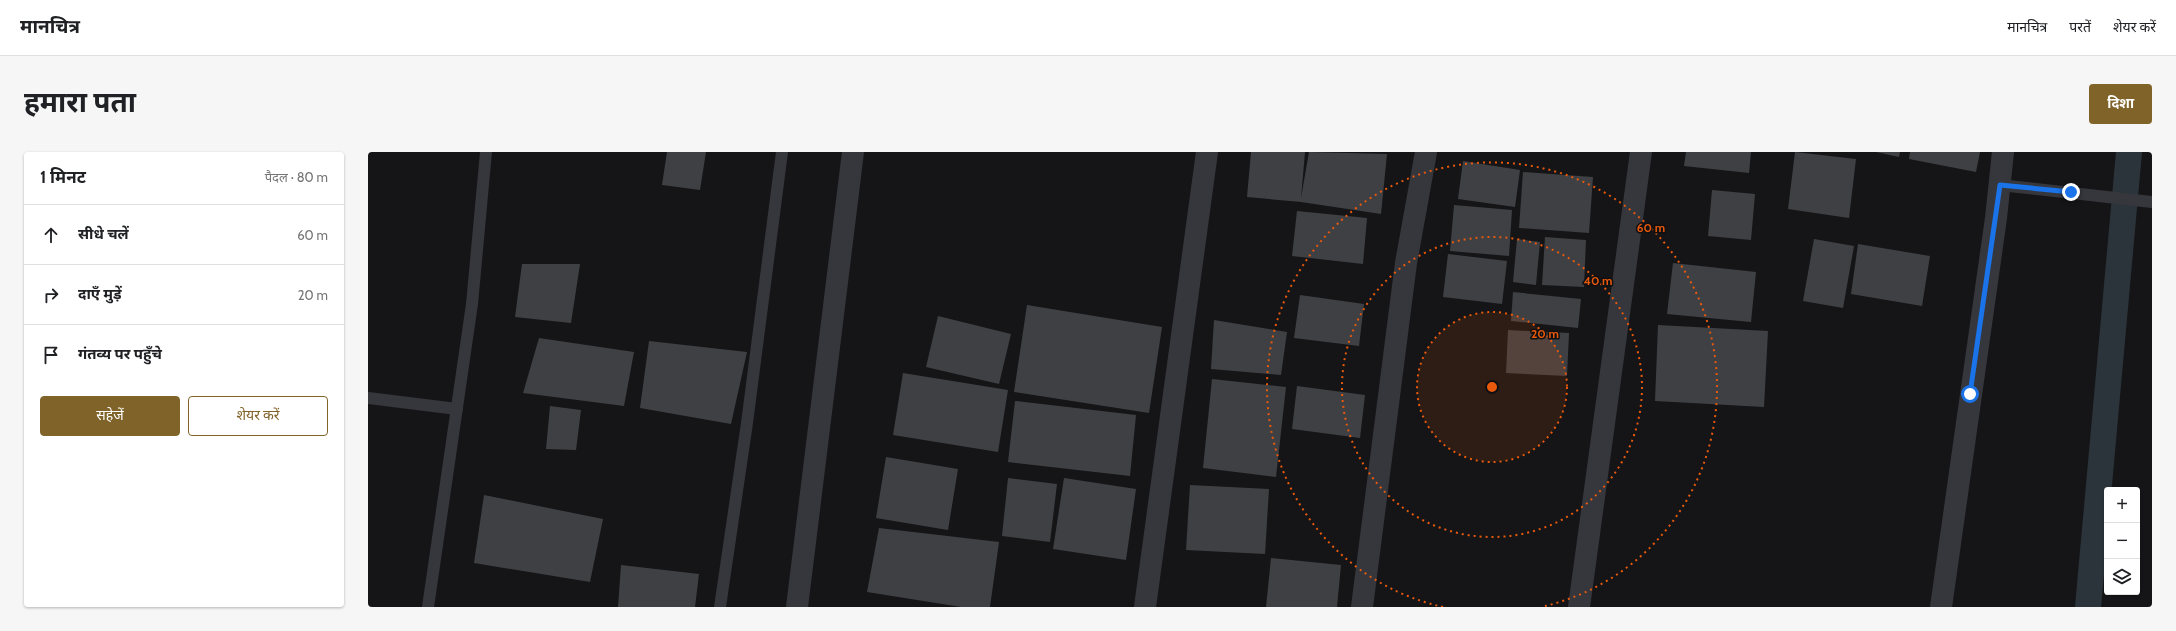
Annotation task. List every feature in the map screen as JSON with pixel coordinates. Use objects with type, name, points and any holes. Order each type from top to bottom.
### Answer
[{"type":"street","points":[[797,607],[853,152]]},
{"type":"street","points":[[1145,607],[1207,152]]},
{"type":"street","points":[[1362,607],[1406,263],[1426,152]]},
{"type":"street","points":[[1579,607],[1641,152]]},
{"type":"street","points":[[1941,607],[2000,185],[2003,152]]},
{"type":"lane","points":[[428,607],[472,304],[486,152]]},
{"type":"lane","points":[[720,607],[747,423],[782,152]]},
{"type":"lane","points":[[2000,185],[2152,202]]},
{"type":"lane","points":[[368,398],[457,409]]},
{"type":"building","points":[[667,152],[706,152],[700,190],[662,185]]},
{"type":"building","points":[[1251,152],[1305,152],[1301,198],[1309,152],[1387,154],[1381,214],[1301,202],[1247,197]]},
{"type":"building","points":[[1686,152],[1751,152],[1749,173],[1684,166]]},
{"type":"building","points":[[1795,152],[1856,159],[1849,218],[1788,209]]},
{"type":"building","points":[[1876,152],[1900,152],[1899,157]]},
{"type":"building","points":[[1910,152],[1980,152],[1976,172],[1909,159]]},
{"type":"building","points":[[1463,161],[1520,170],[1515,207],[1458,199]]},
{"type":"building","points":[[1523,172],[1593,177],[1589,233],[1519,228]]},
{"type":"building","points":[[1712,190],[1755,194],[1751,240],[1708,236]]},
{"type":"building","points":[[1454,205],[1512,210],[1509,256],[1450,251]]},
{"type":"building","points":[[1297,211],[1367,218],[1363,264],[1292,256]]},
{"type":"building","points":[[1545,237],[1586,240],[1584,287],[1542,285]]},
{"type":"building","points":[[1517,239],[1540,242],[1536,285],[1513,282]]},
{"type":"building","points":[[1814,239],[1854,246],[1843,308],[1803,301]]},
{"type":"building","points":[[1858,244],[1930,256],[1922,306],[1851,294]]},
{"type":"building","points":[[1448,254],[1507,261],[1502,304],[1443,297]]},
{"type":"building","points":[[1673,263],[1756,272],[1751,322],[1667,314]]},
{"type":"building","points":[[522,264],[580,264],[571,323],[515,317]]},
{"type":"building","points":[[1513,292],[1581,299],[1578,328],[1511,321]]},
{"type":"building","points":[[1300,295],[1364,304],[1359,346],[1294,338]]},
{"type":"building","points":[[1027,305],[1162,327],[1149,413],[1014,392]]},
{"type":"building","points":[[938,316],[1011,334],[999,384],[926,367]]},
{"type":"building","points":[[1214,320],[1287,332],[1281,375],[1211,369]]},
{"type":"building","points":[[1658,325],[1768,331],[1764,407],[1655,401]]},
{"type":"building","points":[[1508,330],[1569,333],[1567,376],[1506,373]]},
{"type":"building","points":[[539,338],[634,352],[624,406],[523,393]]},
{"type":"building","points":[[649,341],[747,352],[731,424],[640,408]]},
{"type":"building","points":[[903,373],[1008,390],[998,452],[893,435]]},
{"type":"building","points":[[1212,379],[1286,387],[1276,477],[1203,468]]},
{"type":"building","points":[[1297,386],[1365,395],[1360,438],[1292,429]]},
{"type":"building","points":[[1015,401],[1136,415],[1130,476],[1008,462]]},
{"type":"building","points":[[550,406],[581,410],[576,450],[546,449]]},
{"type":"building","points":[[886,457],[958,469],[948,530],[876,518]]},
{"type":"building","points":[[1008,478],[1057,484],[1050,542],[1002,536]]},
{"type":"building","points":[[1064,478],[1136,489],[1126,560],[1053,549]]},
{"type":"building","points":[[1190,485],[1269,489],[1265,554],[1186,550]]},
{"type":"building","points":[[484,495],[603,519],[590,582],[474,563]]},
{"type":"building","points":[[879,528],[999,542],[990,607],[961,607],[867,592]]},
{"type":"building","points":[[1271,558],[1341,565],[1337,607],[1266,607]]},
{"type":"building","points":[[621,565],[699,574],[695,607],[618,607]]},
{"type":"waterway","points":[[2088,607],[2129,152]]},
{"type":"route","points":[[1970,394],[2000,185],[2071,192]]}]
